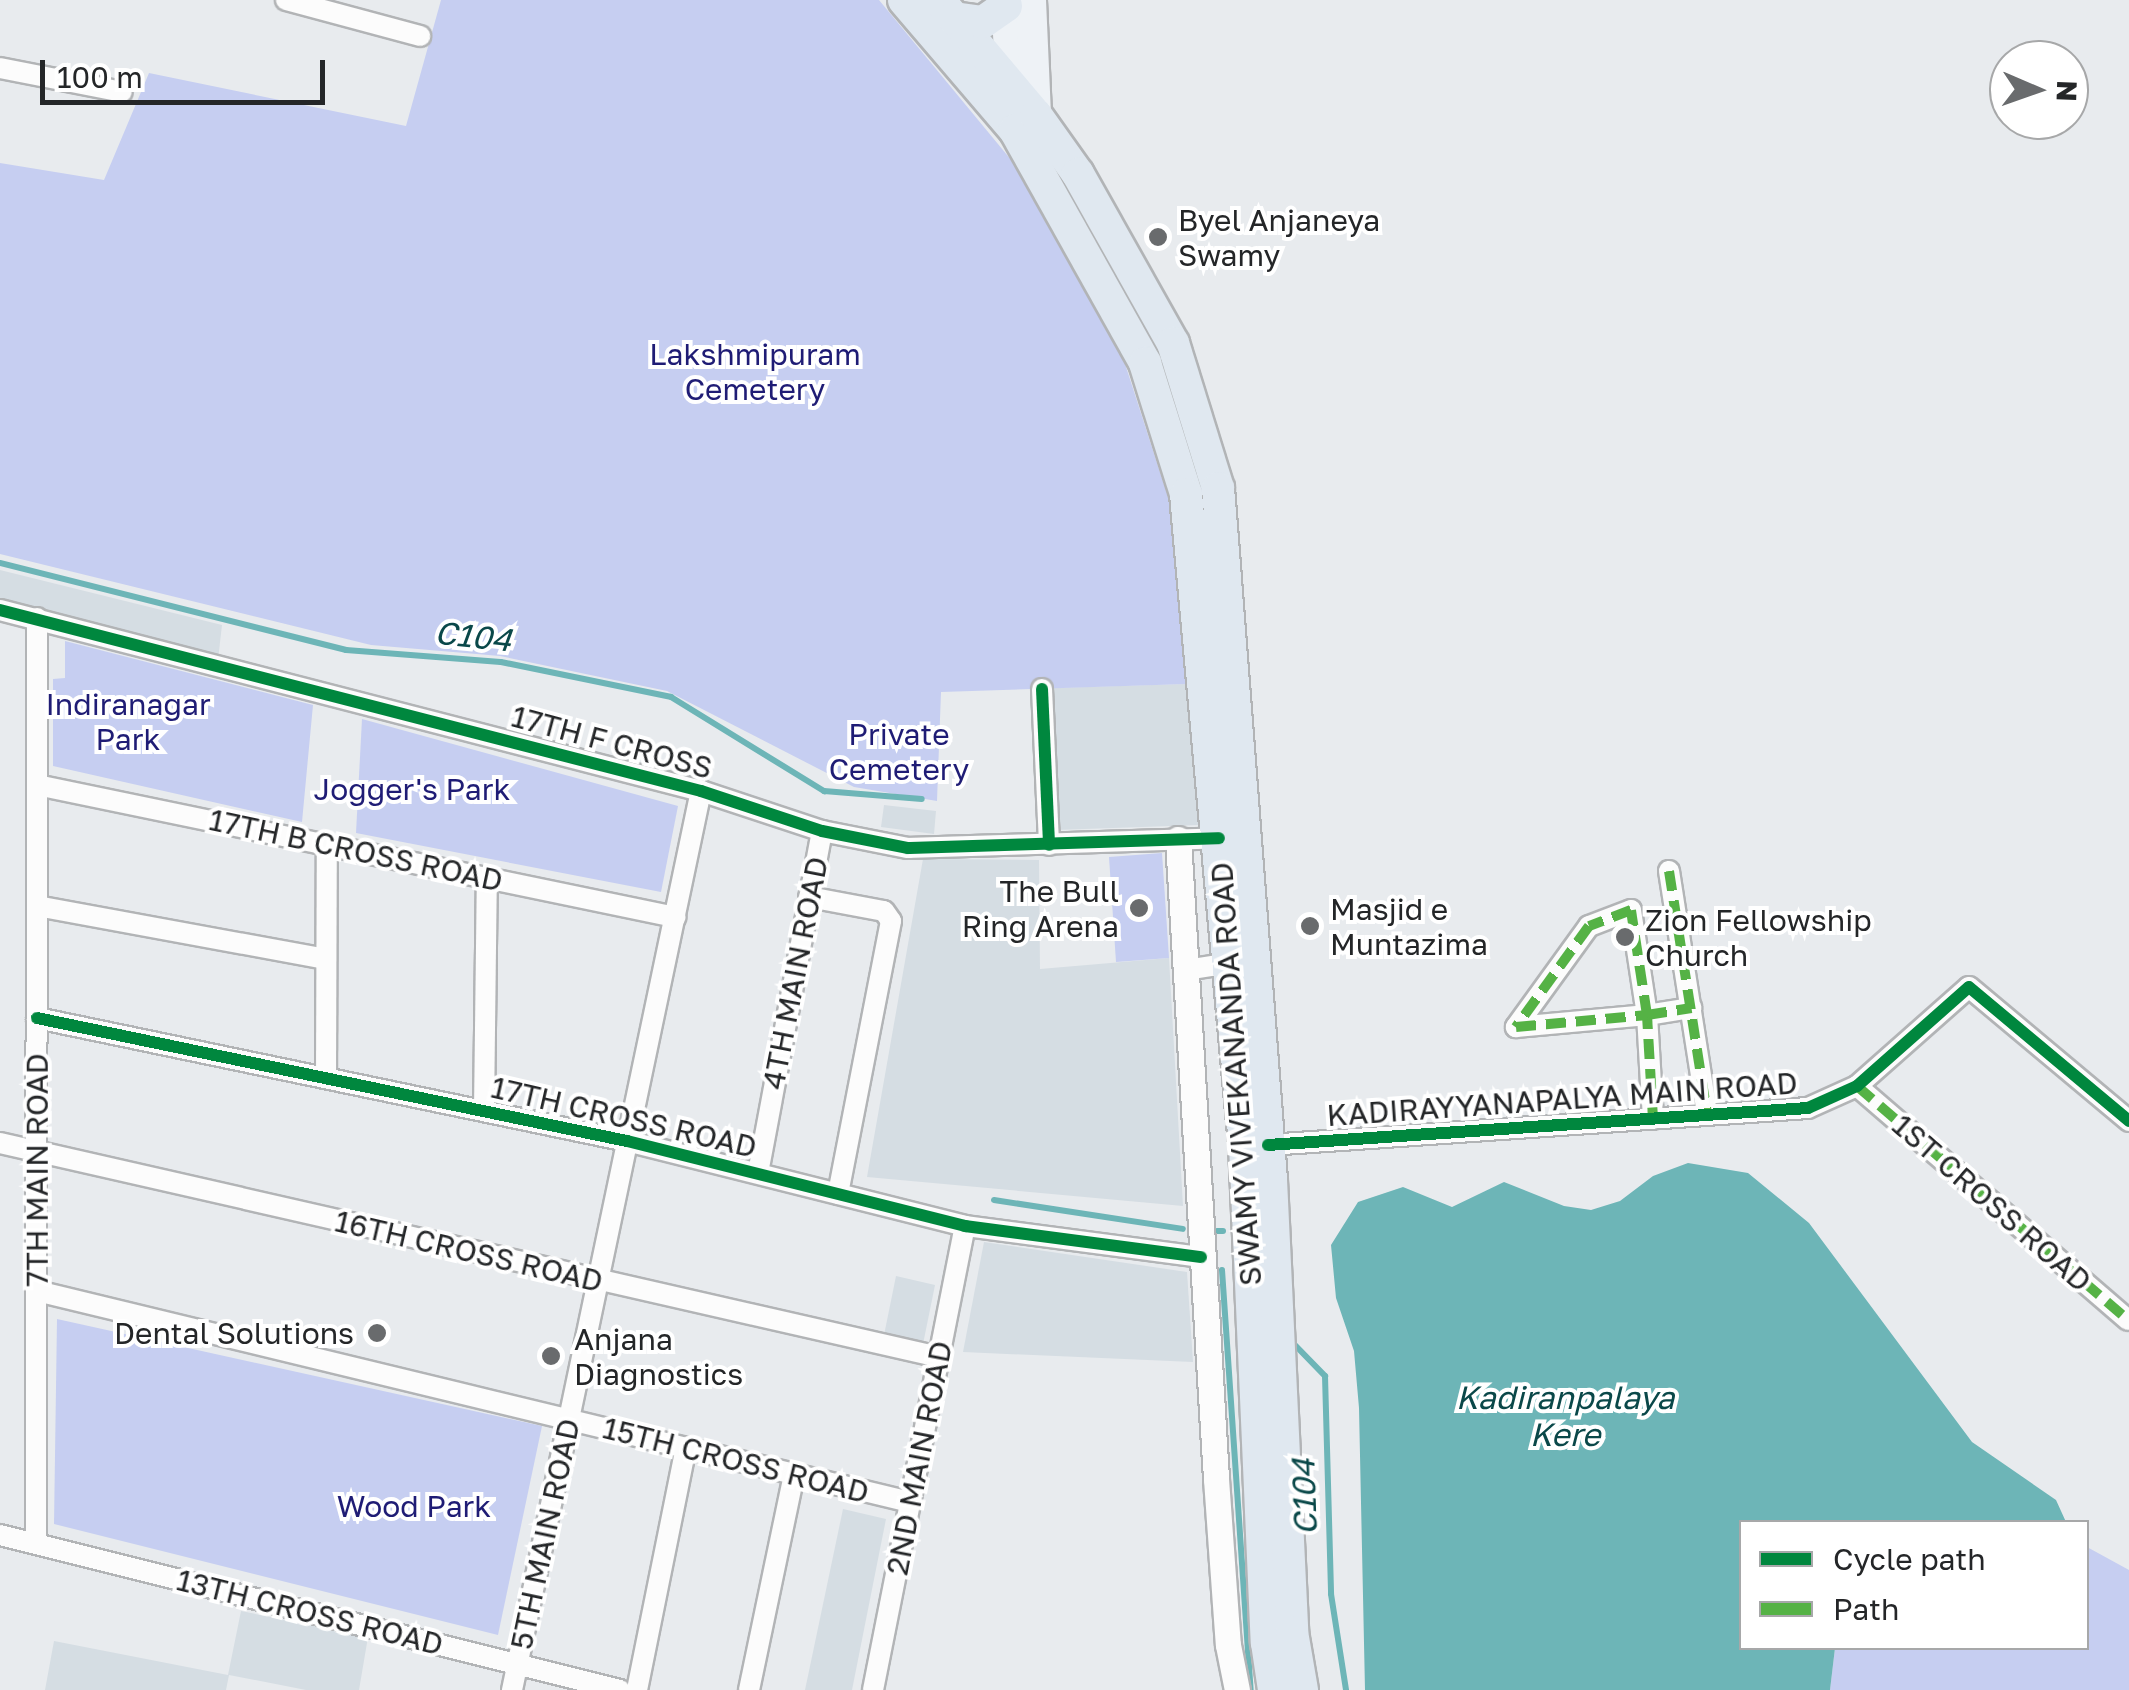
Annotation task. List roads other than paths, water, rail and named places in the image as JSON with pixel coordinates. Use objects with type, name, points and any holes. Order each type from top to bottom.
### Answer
[{"type":"main road","name":"SWAMY VIVEKANANDA ROAD","points":[[904,0],[1002,95]]},
{"type":"main road","points":[[1002,95],[1014,2]]},
{"type":"main road","points":[[946,9],[983,22],[1014,2]]},
{"type":"main road","points":[[1014,2],[1025,123]]},
{"type":"main road","name":"SWAMY VIVEKANANDA ROAD","points":[[946,9],[1002,95],[1078,174],[1173,343],[1218,488],[1268,1145],[1292,1632],[1302,1690]]},
{"type":"main road","name":"SWAMY VIVEKANANDA ROAD","points":[[1025,123],[1146,363],[1186,494],[1245,1145],[1267,1643],[1274,1690]]},
{"type":"street","points":[[286,0],[420,36]]},
{"type":"street","points":[[0,68],[122,92]]},
{"type":"street","name":"17TH F CROSS","points":[[0,610],[701,790],[822,831],[908,848],[1219,838]]},
{"type":"street","name":"7TH MAIN ROAD","points":[[36,1542],[38,618]]},
{"type":"street","points":[[1042,689],[1049,844]]},
{"type":"street","name":"17TH B CROSS ROAD","points":[[37,785],[674,917]]},
{"type":"street","name":"5TH MAIN ROAD","points":[[512,1690],[701,790]]},
{"type":"street","name":"4TH MAIN ROAD","points":[[758,1174],[822,831]]},
{"type":"street","points":[[1178,838],[1228,1645],[1237,1690]]},
{"type":"street","points":[[326,1078],[327,844]]},
{"type":"street","points":[[1669,871],[1707,1114]]},
{"type":"street","points":[[484,1111],[487,877]]},
{"type":"street","points":[[809,897],[884,911],[892,922],[838,1194]]},
{"type":"street","points":[[37,906],[326,959]]},
{"type":"street","points":[[1652,1118],[1647,1016],[1631,910],[1590,926],[1516,1027],[1647,1016],[1690,1008]]},
{"type":"street","points":[[1185,970],[1231,963]]},
{"type":"street","name":"KADIRAYYANAPALYA MAIN ROAD","points":[[1268,1145],[1808,1108],[1856,1086],[1969,987],[2129,1121]]},
{"type":"street","name":"17TH CROSS ROAD","points":[[38,1018],[627,1141],[965,1226],[1202,1257]]},
{"type":"street","name":"1ST CROSS ROAD","points":[[1856,1086],[2128,1320]]},
{"type":"street","name":"16TH CROSS ROAD","points":[[0,1143],[939,1357]]},
{"type":"street","name":"2ND MAIN ROAD","points":[[873,1690],[965,1226]]},
{"type":"street","name":"15TH CROSS ROAD","points":[[37,1292],[910,1502]]},
{"type":"street","points":[[637,1690],[686,1448]]},
{"type":"street","points":[[749,1690],[794,1474]]},
{"type":"street","name":"13TH CROSS ROAD","points":[[0,1535],[620,1690]]},
{"type":"water","name":"Kadiranpalaya Kere","points":[[1688,1163],[1748,1173],[1809,1223],[1972,1442],[2056,1500],[2065,1520],[1739,1520],[1739,1650],[1835,1650],[1830,1690],[1365,1690],[1359,1408],[1354,1351],[1336,1298],[1331,1245],[1358,1202],[1403,1187],[1452,1207],[1504,1182],[1564,1206],[1591,1210],[1620,1201],[1653,1176]]},
{"type":"waterway","name":"C104","points":[[0,563],[346,650],[501,662],[671,697],[824,791],[922,799]]},
{"type":"waterway","name":"C104","points":[[994,1200],[1183,1229]]},
{"type":"waterway","name":"C104","points":[[1217,1231],[1223,1231]]},
{"type":"waterway","points":[[1222,1270],[1251,1690]]},
{"type":"waterway","name":"C104","points":[[1291,1341],[1325,1376],[1331,1594],[1346,1690]]},
{"type":"place","name":"Byel Anjaneya Swamy","points":[[1158,237]]},
{"type":"place","name":"The Bull Ring Arena","points":[[1139,908]]},
{"type":"place","name":"Masjid e Muntazima","points":[[1310,926]]},
{"type":"place","name":"Zion Fellowship Church","points":[[1625,937]]},
{"type":"place","name":"Dental Solutions","points":[[377,1333]]},
{"type":"place","name":"Anjana Diagnostics","points":[[551,1356]]},
{"type":"park label","name":"Lakshmipuram Cemetery","points":[[755,371]]},
{"type":"park label","name":"Indiranagar Park","points":[[128,721]]},
{"type":"park label","name":"Private Cemetery","points":[[899,751]]},
{"type":"park label","name":"Jogger's Park","points":[[412,789]]},
{"type":"park label","name":"Wood Park","points":[[414,1506]]}]
